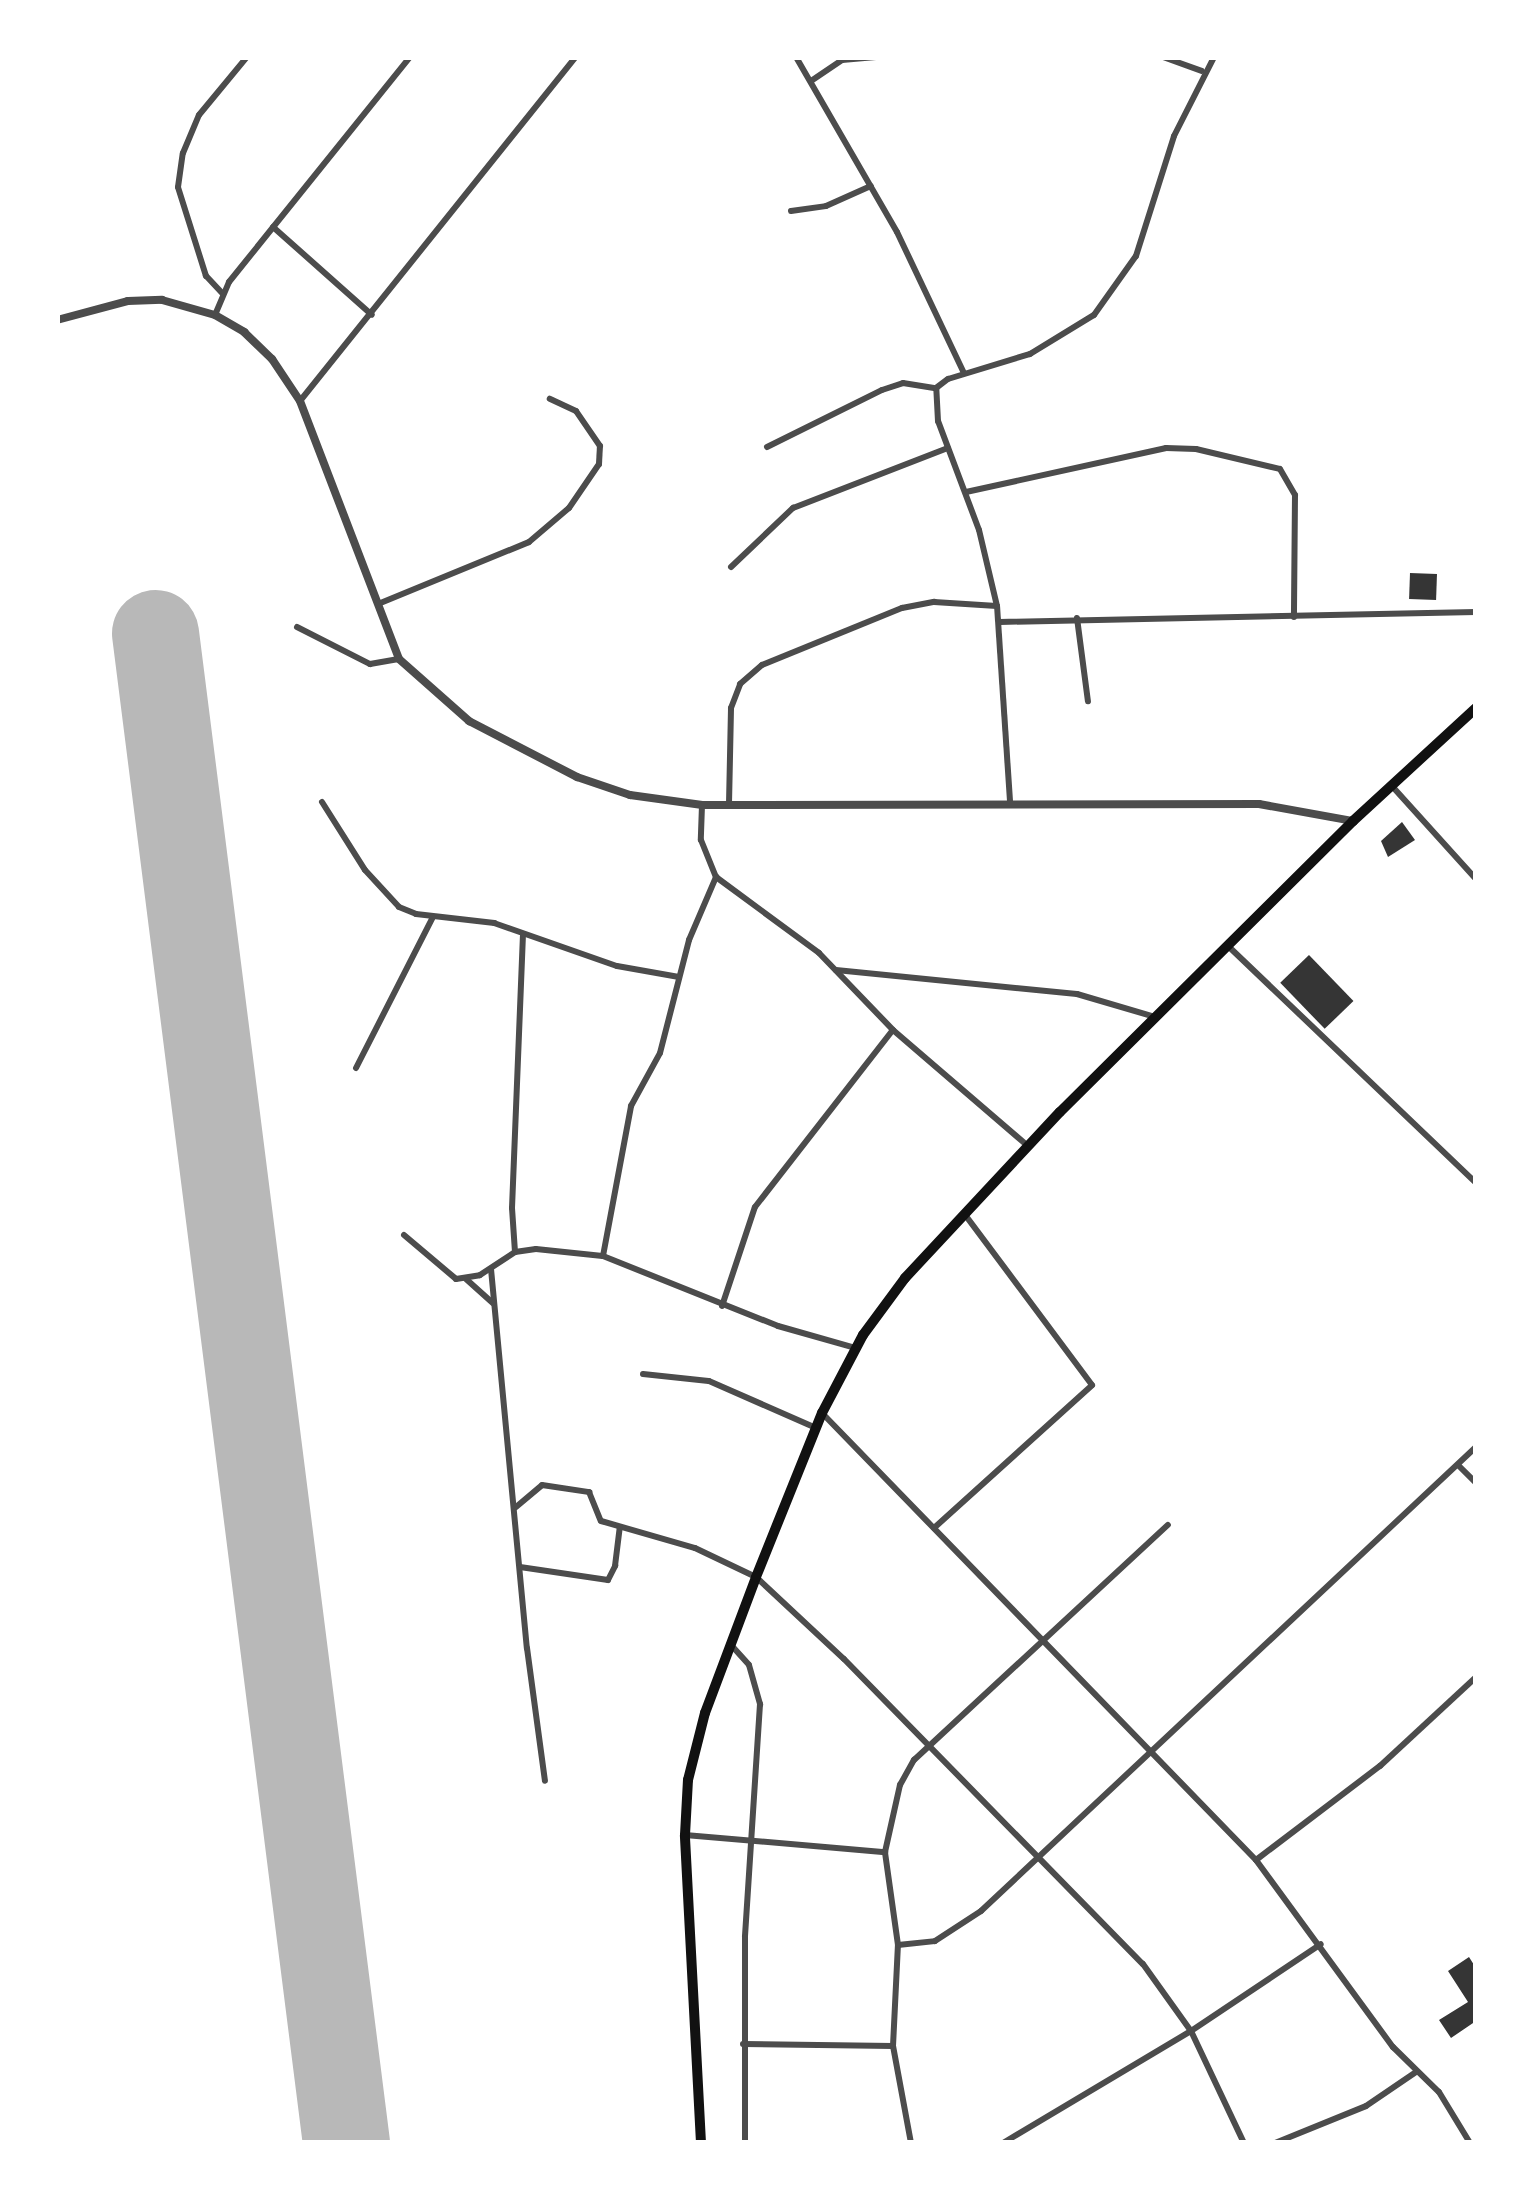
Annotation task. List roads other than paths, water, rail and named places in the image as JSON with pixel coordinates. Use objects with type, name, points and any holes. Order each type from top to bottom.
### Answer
[{"type":"highway","points":[[700,2143],[685,1835],[688,1780],[755,1577],[822,1413],[856,1348],[894,1292],[1028,1146],[1226,944],[1476,708]]},
{"type":"street","points":[[223,294],[204,272],[178,187],[200,115],[247,57]]},
{"type":"street","points":[[300,401],[577,57]]},
{"type":"street","points":[[796,57],[871,186],[964,373]]},
{"type":"street","points":[[811,81],[842,60],[876,57]]},
{"type":"street","points":[[1163,57],[1202,71]]},
{"type":"street","points":[[767,447],[882,390],[903,383],[936,388],[964,373],[1030,354],[1073,331],[1123,280],[1150,221],[1174,136],[1202,71],[1214,57]]},
{"type":"street","points":[[215,315],[223,294],[405,59]]},
{"type":"street","points":[[791,211],[826,206],[871,186]]},
{"type":"street","points":[[273,227],[373,315]]},
{"type":"street","points":[[57,320],[128,301],[162,300],[215,315],[244,332],[272,359],[300,401],[374,605],[399,659],[469,721],[537,760],[630,795],[702,805],[1259,804],[1353,821]]},
{"type":"street","points":[[936,388],[938,421],[966,492],[997,606],[1010,801]]},
{"type":"street","points":[[374,605],[529,542],[568,508],[598,464],[599,446],[576,411],[550,399]]},
{"type":"street","points":[[731,567],[793,508],[948,448]]},
{"type":"street","points":[[966,492],[1166,448],[1196,449],[1280,469],[1295,495],[1294,617]]},
{"type":"street","points":[[729,804],[731,708],[740,684],[762,664],[902,608],[934,602],[997,606]]},
{"type":"street","points":[[999,622],[1476,612]]},
{"type":"street","points":[[1077,618],[1088,701]]},
{"type":"street","points":[[297,627],[370,664],[399,659]]},
{"type":"street","points":[[1391,784],[1476,879]]},
{"type":"street","points":[[322,802],[384,895],[416,914],[478,919],[637,971],[679,977]]},
{"type":"street","points":[[702,805],[701,841],[716,878],[836,970],[893,1030],[1028,1146]]},
{"type":"street","points":[[603,1256],[632,1106],[660,1053],[679,977],[716,878]]},
{"type":"street","points":[[356,1068],[433,917]]},
{"type":"street","points":[[515,1252],[512,1208],[523,936]]},
{"type":"street","points":[[1226,944],[1476,1184]]},
{"type":"street","points":[[836,970],[1077,994],[1154,1017]]},
{"type":"street","points":[[722,1306],[755,1207],[893,1030]]},
{"type":"street","points":[[934,1528],[1092,1385],[964,1213]]},
{"type":"street","points":[[404,1235],[444,1274],[466,1279],[493,1303]]},
{"type":"street","points":[[466,1279],[515,1252],[567,1250],[603,1256],[722,1306],[856,1348]]},
{"type":"street","points":[[491,1269],[545,1781]]},
{"type":"street","points":[[643,1374],[709,1381],[816,1428]]},
{"type":"street","points":[[822,1413],[1256,1860],[1416,2072],[1439,2092],[1470,2143]]},
{"type":"street","points":[[898,1945],[934,1941],[957,1931],[1476,1447]]},
{"type":"street","points":[[1459,1466],[1476,1483]]},
{"type":"street","points":[[516,1507],[536,1487],[573,1489],[594,1496],[601,1521],[695,1548],[755,1577],[1143,1964],[1191,2031],[1244,2143]]},
{"type":"street","points":[[911,2143],[893,2046],[898,1945],[885,1852],[889,1816],[900,1785],[929,1746],[1168,1525]]},
{"type":"street","points":[[520,1567],[608,1580],[616,1566],[620,1527]]},
{"type":"street","points":[[730,1643],[749,1665],[760,1704],[743,2044],[745,2143]]},
{"type":"street","points":[[1256,1860],[1380,1766],[1476,1677]]},
{"type":"street","points":[[685,1835],[885,1852]]},
{"type":"street","points":[[1003,2143],[1191,2031],[1321,1944]]},
{"type":"street","points":[[743,2044],[893,2046]]},
{"type":"street","points":[[1275,2143],[1366,2106],[1416,2072]]}]
